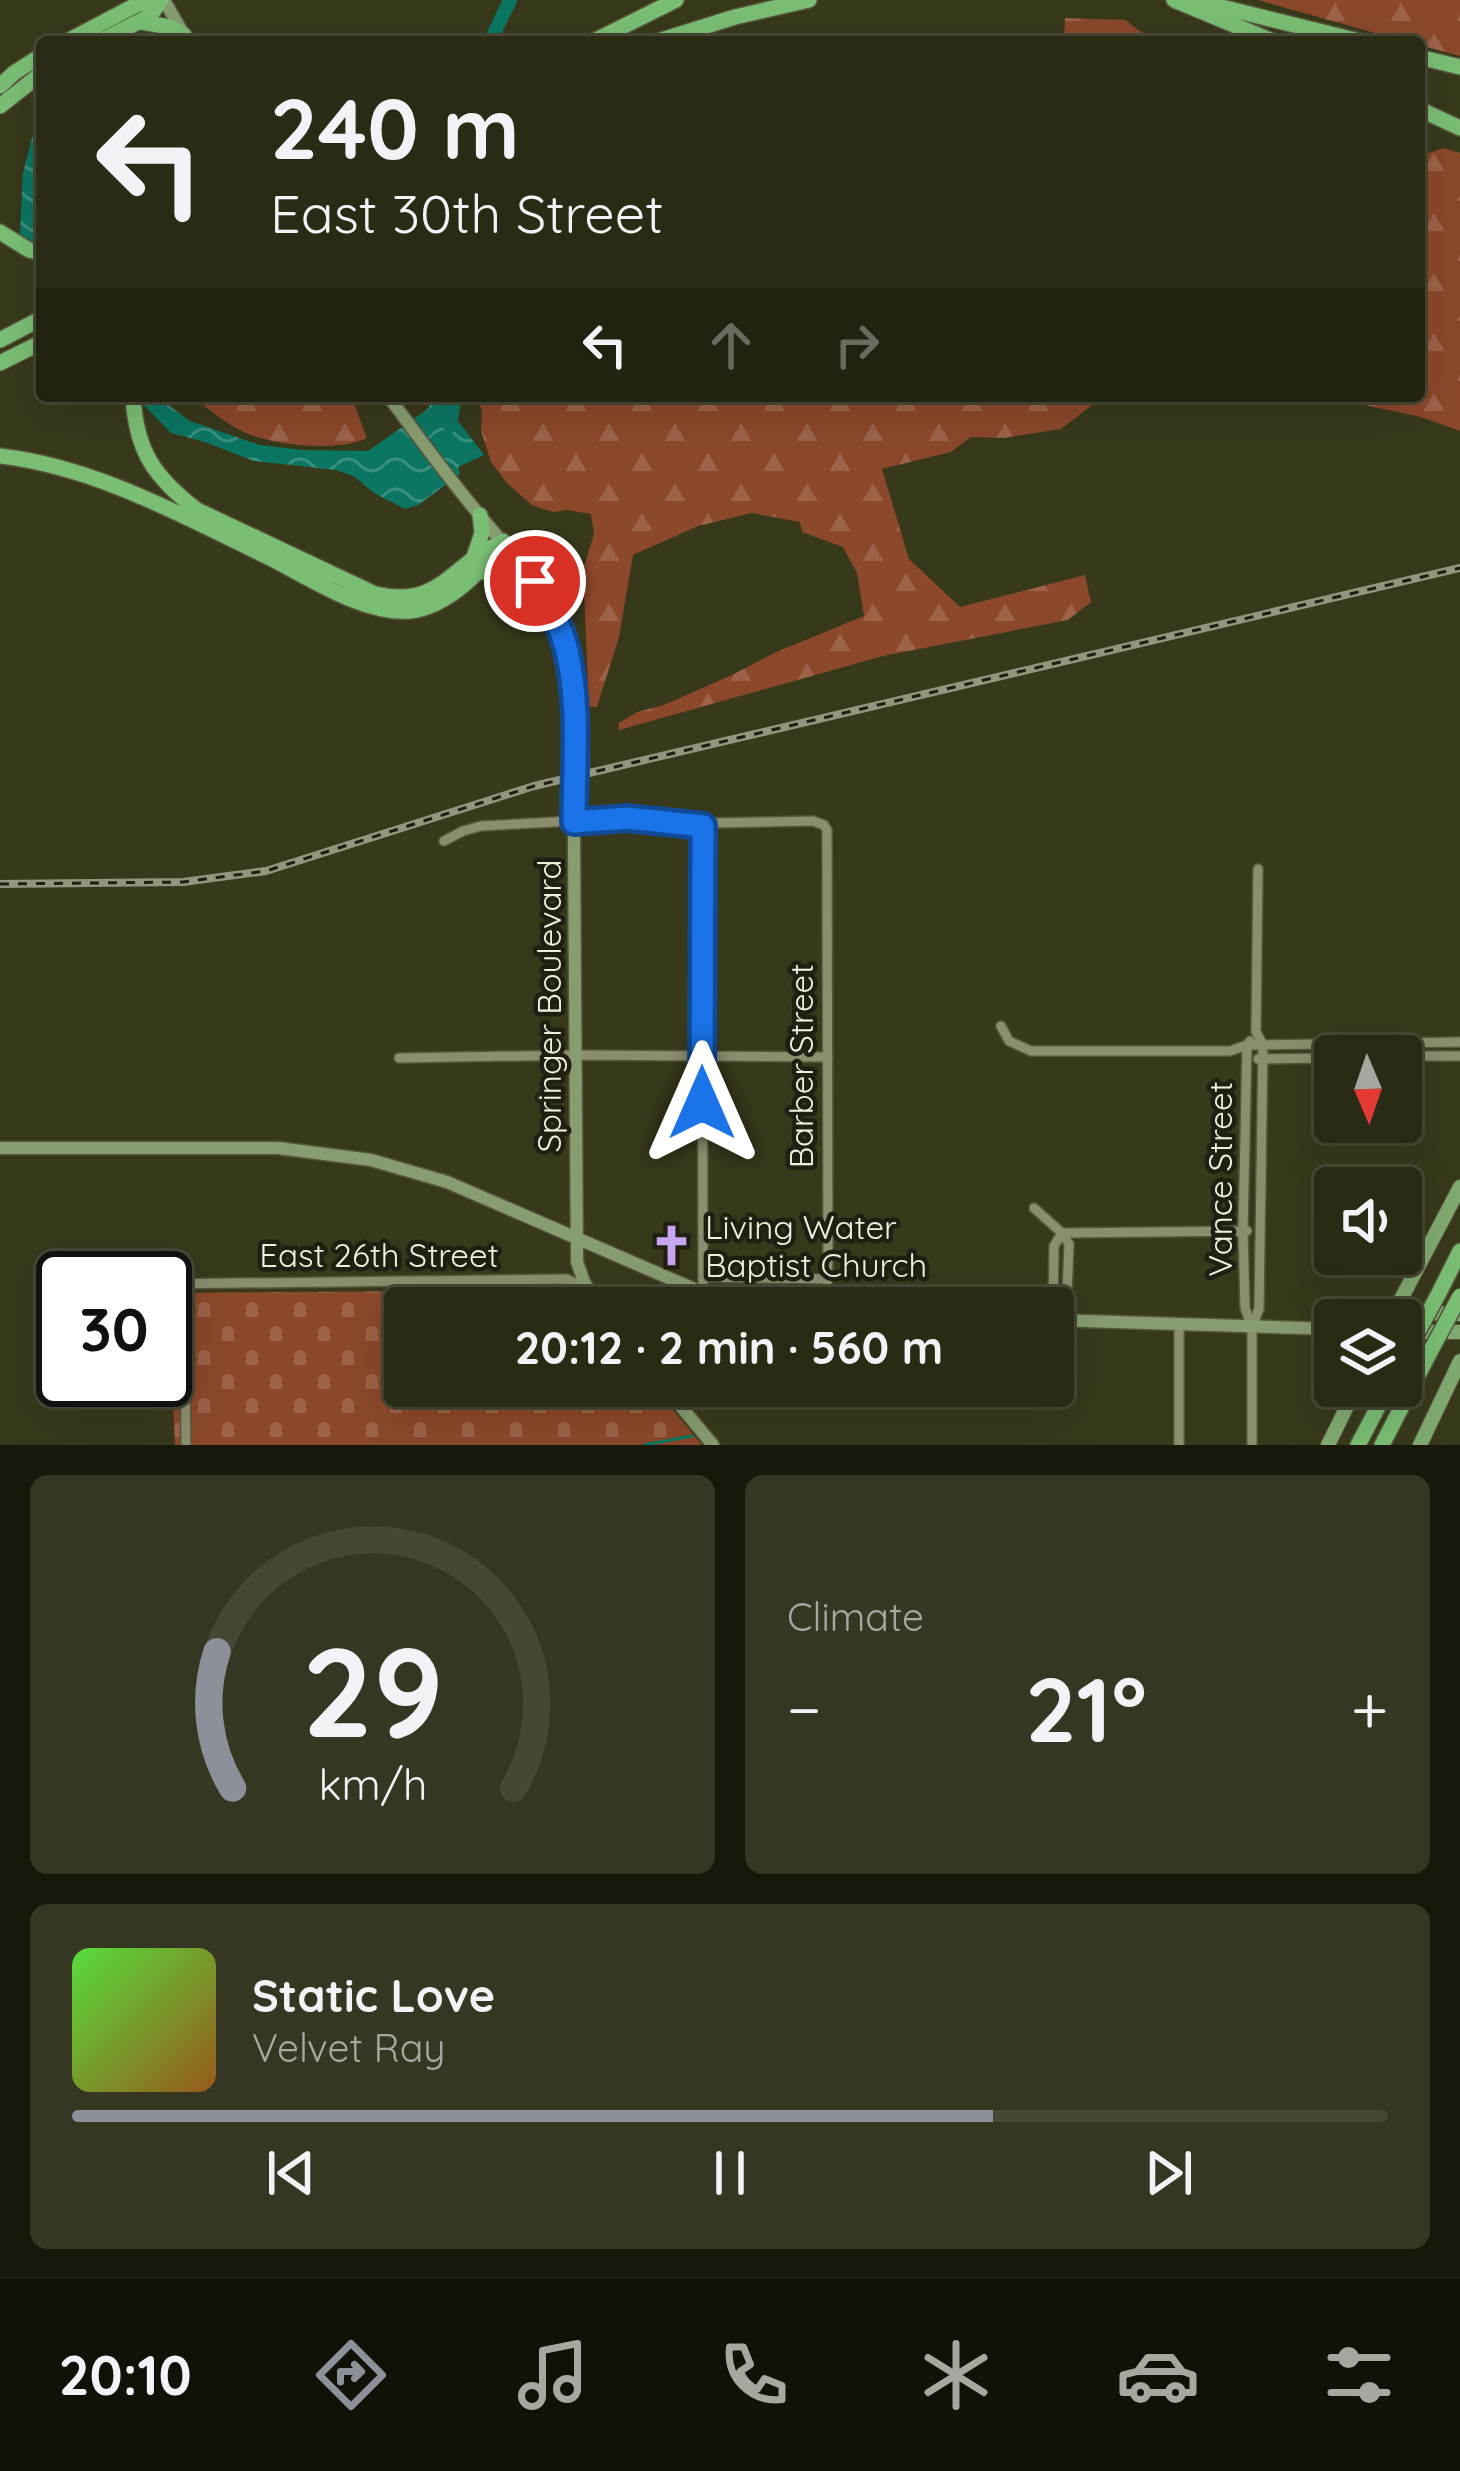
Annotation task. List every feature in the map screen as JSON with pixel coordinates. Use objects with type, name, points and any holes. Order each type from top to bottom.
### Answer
[{"type":"highway","points":[[104,34],[133,11],[160,0]]},
{"type":"highway","points":[[604,36],[676,0]]},
{"type":"highway","points":[[674,36],[809,0]]},
{"type":"highway","points":[[1174,0],[1261,36]]},
{"type":"highway","points":[[1193,0],[1339,36]]},
{"type":"highway","points":[[133,11],[182,36]]},
{"type":"highway","points":[[1425,58],[1460,67]]},
{"type":"highway","points":[[0,86],[36,59]]},
{"type":"highway","points":[[0,106],[36,78]]},
{"type":"highway","points":[[1425,112],[1460,128]]},
{"type":"highway","points":[[0,232],[36,252]]},
{"type":"highway","points":[[0,340],[36,321]]},
{"type":"highway","points":[[0,363],[36,345]]},
{"type":"highway","points":[[134,402],[140,446],[155,472],[197,510],[375,594],[416,603]]},
{"type":"highway","points":[[0,456],[60,468],[162,505],[373,608],[446,597],[475,565],[482,533],[476,511]]},
{"type":"highway","points":[[475,565],[488,563],[503,541]]},
{"type":"highway","points":[[475,565],[535,581]]},
{"type":"highway","points":[[1422,1325],[1460,1251]]},
{"type":"highway","points":[[1382,1445],[1460,1295]]},
{"type":"highway","points":[[1358,1445],[1378,1407]]},
{"type":"main road","points":[[160,0],[184,36]]},
{"type":"main road","name":"Springer Boulevard","points":[[393,402],[535,581],[568,657],[573,701],[577,1238],[580,1272],[587,1287]]},
{"type":"main road","points":[[0,1148],[278,1148],[345,1155],[447,1182],[689,1287]]},
{"type":"main road","points":[[1402,1299],[1460,1187]]},
{"type":"main road","points":[[1422,1314],[1460,1314]]},
{"type":"main road","points":[[1074,1322],[1314,1328]]},
{"type":"main road","points":[[1422,1332],[1460,1332]]},
{"type":"main road","points":[[1420,1445],[1460,1361]]},
{"type":"main road","points":[[681,1407],[713,1445]]},
{"type":"main road","points":[[1328,1445],[1347,1407]]},
{"type":"street","points":[[444,841],[468,830],[504,823],[627,818],[703,826],[703,1287]]},
{"type":"street","name":"Barber Street","points":[[703,826],[813,821],[827,830],[827,1287]]},
{"type":"street","name":"Vance Street","points":[[1252,1445],[1263,1059],[1256,1032],[1258,869]]},
{"type":"street","points":[[1001,1026],[1009,1041],[1031,1051],[1230,1052],[1263,1045],[1460,1042]]},
{"type":"street","name":"Vance Street","points":[[1252,1327],[1245,1308],[1243,1231],[1246,1060],[1247,1046],[1256,1032]]},
{"type":"street","points":[[1230,1052],[1246,1060],[1314,1058]]},
{"type":"street","points":[[1422,1057],[1460,1056]]},
{"type":"street","points":[[399,1058],[828,1057]]},
{"type":"street","points":[[1034,1208],[1069,1244],[1063,1287]]},
{"type":"street","points":[[1062,1233],[1258,1231]]},
{"type":"street","points":[[1053,1287],[1054,1246],[1062,1233]]},
{"type":"street","points":[[703,1277],[827,1279]]},
{"type":"street","name":"East 26th Street","points":[[192,1283],[567,1279],[581,1287]]},
{"type":"street","points":[[1179,1325],[1179,1445]]},
{"type":"street","points":[[185,1407],[185,1445]]},
{"type":"green space","points":[[1258,0],[1460,0],[1460,56],[1425,47],[1425,36],[1386,36]]},
{"type":"green space","points":[[1065,18],[1125,20],[1147,36],[1064,36]]},
{"type":"green space","points":[[1443,148],[1460,153],[1460,431],[1351,402],[1425,402],[1425,155]]},
{"type":"green space","points":[[199,402],[353,402],[367,438],[307,446],[258,438]]},
{"type":"green space","points":[[478,402],[1096,402],[1061,429],[1004,438],[971,437],[951,452],[882,469],[909,559],[960,607],[1085,575],[1091,602],[1068,620],[883,656],[619,730],[619,723],[637,712],[664,705],[864,616],[857,573],[843,547],[802,532],[800,522],[752,513],[698,526],[633,555],[619,637],[597,707],[589,707],[583,570],[594,534],[591,514],[553,512],[532,505],[507,483],[491,462],[481,431]]},
{"type":"green space","points":[[384,1291],[384,1407],[670,1407],[702,1445],[175,1445],[173,1407],[192,1407],[192,1293]]},
{"type":"water","points":[[36,122],[36,267],[20,234],[23,173]]},
{"type":"water","points":[[141,402],[164,402],[190,421],[260,445],[368,451],[429,408],[430,402],[444,402],[484,455],[458,467],[460,474],[418,505],[405,509],[336,470],[254,461],[171,433]]},
{"type":"waterway","points":[[493,36],[510,0]]},
{"type":"waterway","points":[[450,426],[454,402]]},
{"type":"waterway","points":[[644,1445],[692,1436]]},
{"type":"railway","points":[[0,884],[183,882],[266,871],[534,786],[1460,568]]},
{"type":"place","name":"Living Water Baptist Church","points":[[671,1245]]},
{"type":"route","points":[[535,581],[568,657],[574,822],[627,818],[703,826],[702,1103]]}]
